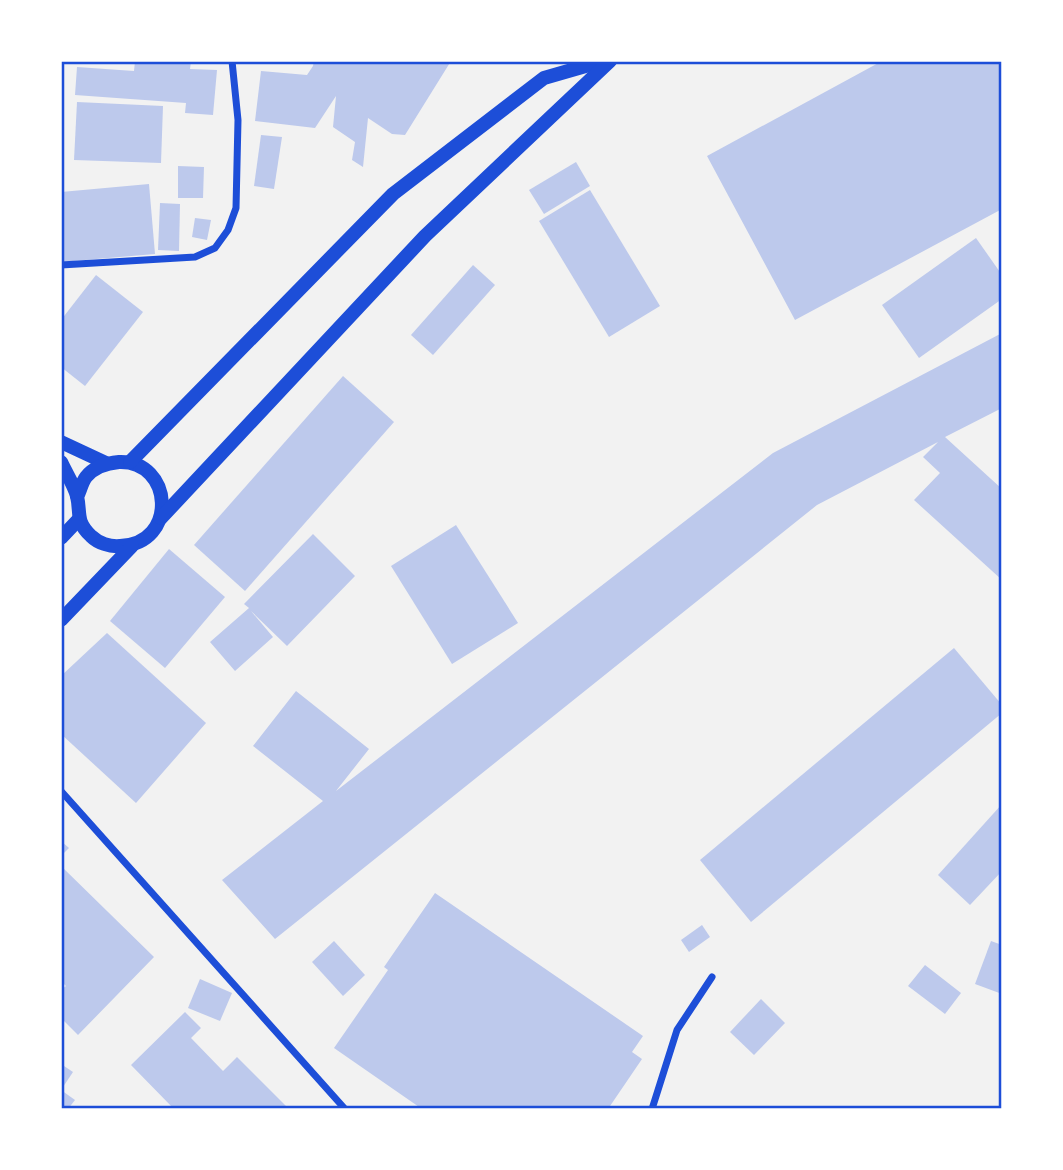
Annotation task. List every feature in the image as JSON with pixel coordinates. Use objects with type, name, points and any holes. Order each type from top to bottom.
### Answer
[{"type":"main road","points":[[130,462],[393,194],[544,78],[603,61]]},
{"type":"main road","points":[[61,620],[132,546],[150,536],[161,518],[425,236],[610,61]]},
{"type":"main road","points":[[61,442],[106,463],[130,462],[151,473],[162,494],[161,518]]},
{"type":"main road","points":[[61,462],[77,496],[79,519],[92,537],[110,547],[132,546]]},
{"type":"main road","points":[[77,496],[86,476],[106,463]]},
{"type":"main road","points":[[61,538],[79,519]]},
{"type":"street","points":[[61,265],[195,257],[215,248],[228,230],[236,208],[238,120],[232,61]]},
{"type":"street","points":[[61,791],[345,1109]]},
{"type":"street","points":[[652,1109],[677,1030],[712,977]]},
{"type":"building","points":[[135,61],[191,61],[190,69],[217,70],[213,115],[185,113],[186,103],[75,95],[77,67],[134,71]]},
{"type":"building","points":[[314,61],[451,61],[405,135],[392,134],[368,118],[363,167],[352,160],[355,142],[333,127],[336,96],[315,128],[255,121],[261,71],[307,75]]},
{"type":"building","points":[[882,61],[1002,61],[1002,209],[795,320],[707,156]]},
{"type":"building","points":[[77,102],[163,106],[161,163],[74,160]]},
{"type":"building","points":[[261,135],[282,137],[274,189],[254,186]]},
{"type":"building","points":[[576,162],[590,186],[544,214],[529,190]]},
{"type":"building","points":[[178,166],[204,167],[203,198],[178,198]]},
{"type":"building","points":[[149,184],[155,254],[61,262],[61,192]]},
{"type":"building","points":[[590,190],[660,306],[609,337],[539,221]]},
{"type":"building","points":[[160,203],[180,204],[179,251],[158,250]]},
{"type":"building","points":[[195,218],[211,220],[207,240],[192,237]]},
{"type":"building","points":[[976,238],[1002,275],[1002,299],[919,358],[882,305]]},
{"type":"building","points":[[473,265],[495,285],[433,355],[411,335]]},
{"type":"building","points":[[96,275],[143,312],[85,386],[61,367],[61,320]]},
{"type":"building","points":[[1002,333],[1002,408],[945,437],[1002,489],[1002,580],[914,500],[940,473],[923,457],[938,442],[817,505],[275,939],[222,880],[323,801],[253,746],[296,691],[369,749],[336,791],[773,453]]},
{"type":"building","points":[[343,376],[394,422],[245,591],[194,545]]},
{"type":"building","points":[[456,525],[518,623],[452,664],[391,566]]},
{"type":"building","points":[[313,534],[355,576],[287,646],[251,611],[273,637],[235,671],[210,642],[249,608],[244,604]]},
{"type":"building","points":[[169,549],[225,597],[165,668],[110,621]]},
{"type":"building","points":[[107,633],[206,723],[136,803],[61,734],[61,676]]},
{"type":"building","points":[[954,648],[1002,705],[1002,713],[751,922],[700,860]]},
{"type":"building","points":[[1002,804],[1002,871],[970,905],[938,875]]},
{"type":"building","points":[[61,841],[69,848],[61,856]]},
{"type":"building","points":[[61,866],[154,957],[78,1035],[61,1018],[61,990],[66,986],[61,981]]},
{"type":"building","points":[[435,893],[643,1036],[632,1052],[642,1059],[608,1109],[422,1109],[334,1048],[388,970],[384,967]]},
{"type":"building","points":[[702,925],[710,937],[689,952],[681,940]]},
{"type":"building","points":[[334,941],[365,975],[343,996],[312,962]]},
{"type":"building","points":[[991,941],[1002,945],[1002,994],[975,984]]},
{"type":"building","points":[[925,965],[961,993],[945,1014],[908,986]]},
{"type":"building","points":[[200,979],[232,993],[220,1021],[188,1008]]},
{"type":"building","points":[[761,999],[785,1023],[754,1055],[730,1032]]},
{"type":"building","points":[[185,1012],[201,1028],[191,1038],[223,1071],[237,1057],[289,1109],[174,1109],[131,1065]]},
{"type":"building","points":[[61,1064],[73,1072],[61,1090]]},
{"type":"building","points":[[61,1090],[75,1100],[68,1109],[61,1109]]}]
